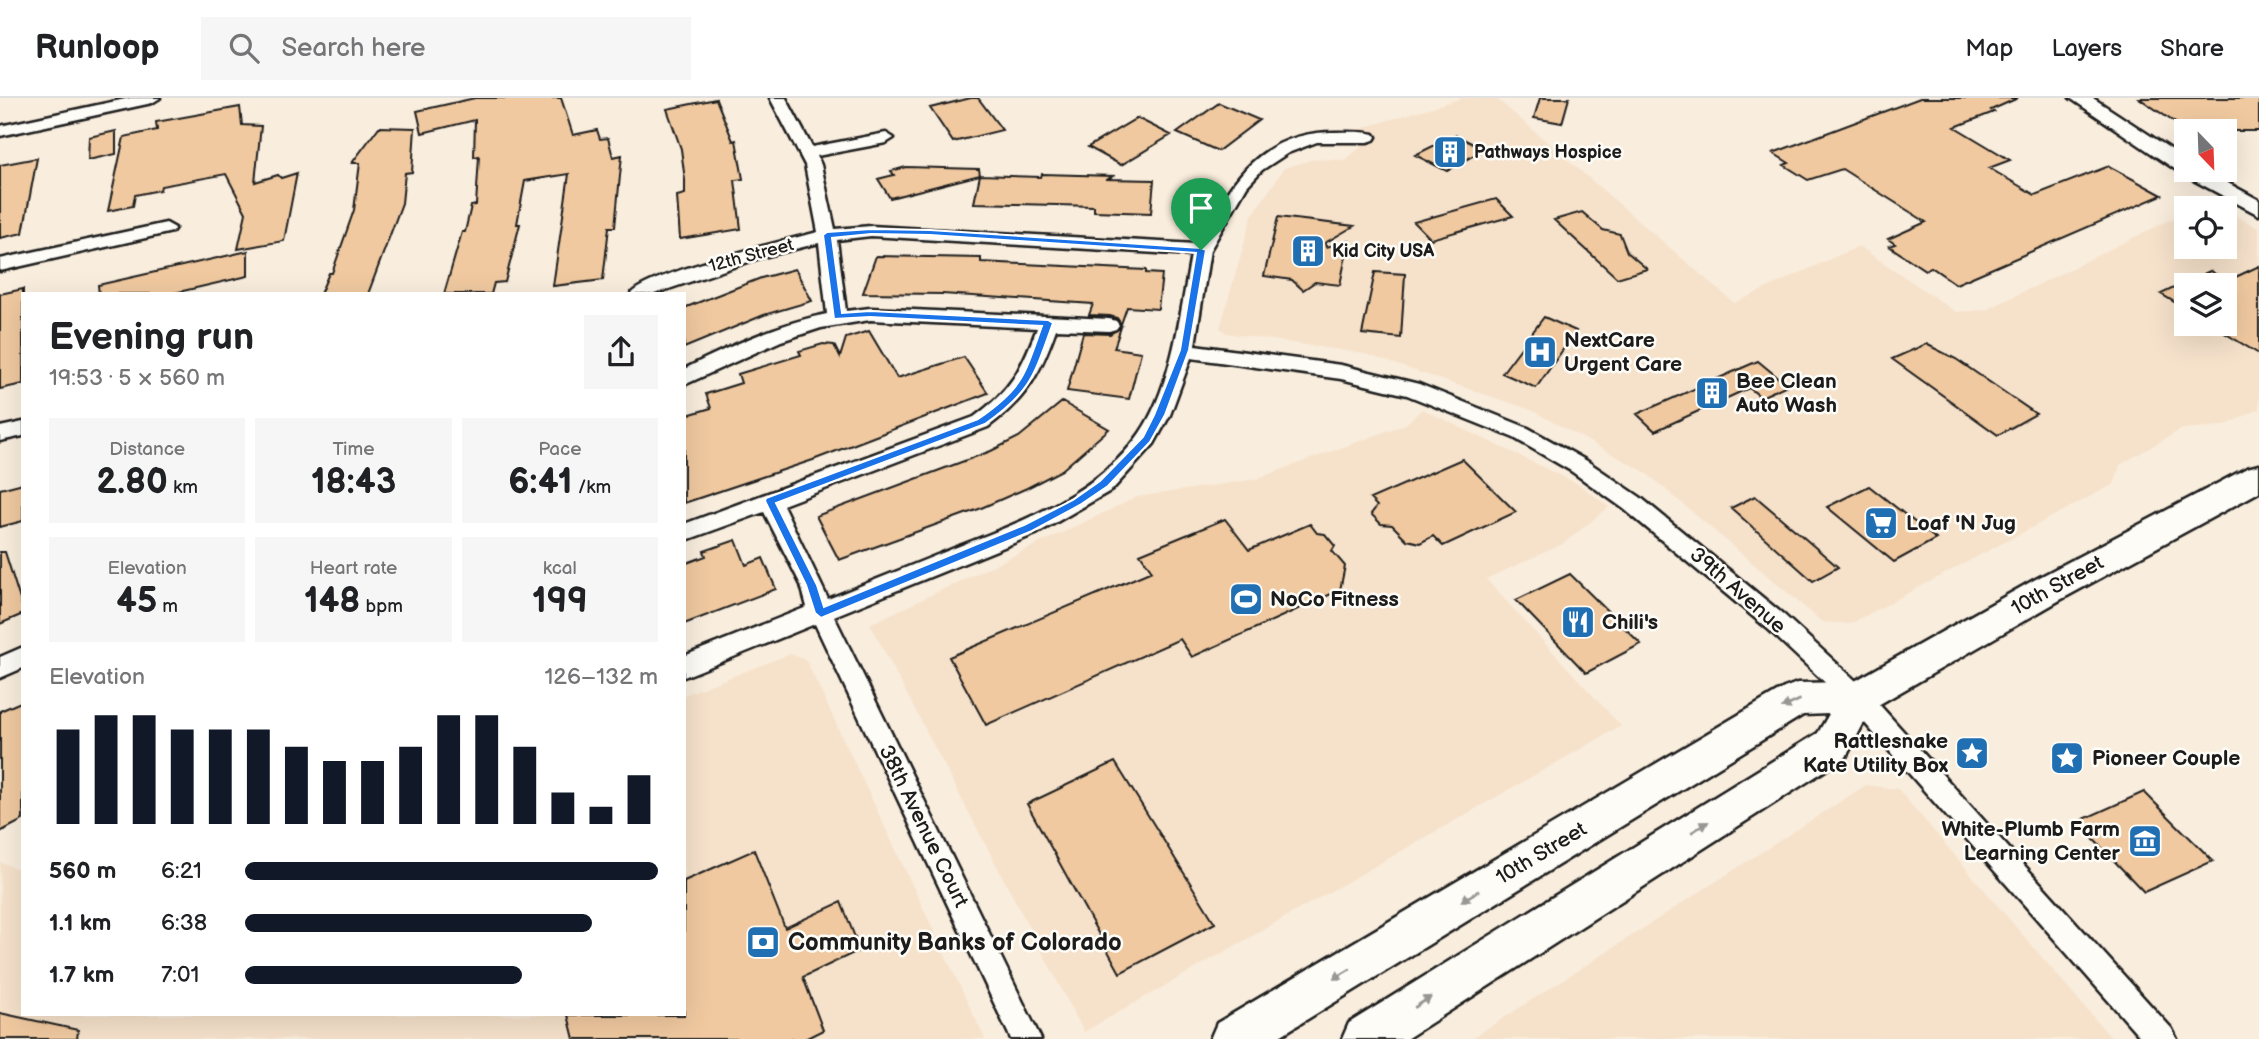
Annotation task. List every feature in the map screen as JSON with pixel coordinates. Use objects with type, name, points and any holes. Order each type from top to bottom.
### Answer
[{"type":"main road","name":"10th Street","points":[[1233,1039],[1797,699],[1858,698],[2035,597],[2259,477]]},
{"type":"main road","points":[[1365,1039],[1832,745],[1858,698]]},
{"type":"street","points":[[0,131],[152,98]]},
{"type":"street","points":[[778,98],[808,153],[827,235],[837,317]]},
{"type":"street","points":[[2080,98],[2174,160]]},
{"type":"street","points":[[686,666],[1028,528],[1104,484],[1147,439],[1160,415],[1184,350],[1201,250],[1240,184],[1256,166],[1282,149],[1315,137],[1368,137]]},
{"type":"street","points":[[808,153],[886,138]]},
{"type":"street","points":[[2211,182],[2259,209]]},
{"type":"street","points":[[0,265],[166,228]]},
{"type":"street","name":"12th Street","points":[[643,292],[655,285],[703,268],[827,235],[871,232],[930,233],[1201,250]]},
{"type":"street","points":[[686,377],[794,327],[837,317],[870,314],[1109,325]]},
{"type":"street","points":[[686,532],[981,422],[1010,402],[1027,379],[1048,323]]},
{"type":"street","name":"39th Avenue","points":[[1184,350],[1341,372],[1412,388],[1521,433],[1578,466],[1657,521],[1776,622],[1858,698],[2162,1039]]},
{"type":"street","points":[[0,434],[21,429]]},
{"type":"street","name":"38th Avenue Court","points":[[770,501],[1026,1039]]},
{"type":"street","points":[[0,668],[21,658]]},
{"type":"shaded area","points":[[1462,98],[1496,98],[1734,303],[1859,246],[1956,312],[1986,310],[2174,218],[2174,259],[2237,259],[2237,217],[2259,228],[2259,409],[2224,426],[2182,429],[2120,465],[2114,484],[1850,624],[1822,622],[1645,472],[1531,410],[1365,354],[1226,333],[1220,328],[1252,216],[1284,168],[1314,159],[1345,160],[1361,147],[1356,130]]},
{"type":"shaded area","points":[[1422,409],[1580,485],[1609,507],[1563,544],[1486,579],[1621,726],[1084,1032],[870,624],[1137,497],[1256,479],[1406,424]]},
{"type":"shaded area","points":[[790,654],[806,660],[985,1039],[0,1039],[0,862],[21,870],[21,1016],[686,1016],[686,694]]},
{"type":"shaded area","points":[[1866,785],[1898,789],[2112,1039],[1471,1039]]},
{"type":"building","points":[[475,98],[561,98],[573,135],[597,130],[600,139],[608,138],[613,157],[622,155],[615,227],[609,227],[603,280],[553,286],[569,174],[525,181],[517,224],[520,224],[505,282],[494,283],[492,292],[445,292],[471,206],[476,205],[479,156],[474,157],[475,120],[422,133],[417,111]]},
{"type":"building","points":[[978,98],[1002,130],[953,142],[930,108]]},
{"type":"building","points":[[1540,98],[1569,98],[1562,123],[1534,118]]},
{"type":"building","points":[[1920,98],[2018,98],[1991,110],[1994,112],[1955,127],[2010,160],[1989,168],[2035,195],[2109,166],[2162,195],[1956,284],[1931,267],[1925,270],[1889,246],[1895,244],[1888,239],[1926,222],[1842,169],[1808,180],[1784,165],[1789,163],[1773,153]]},
{"type":"building","points":[[2139,98],[2259,98],[2259,131],[2237,131],[2237,119],[2174,119],[2174,122]]},
{"type":"building","points":[[716,99],[733,141],[736,140],[743,179],[735,180],[741,229],[680,239],[677,196],[685,194],[685,180],[681,149],[667,109]]},
{"type":"building","points":[[1219,103],[1259,120],[1218,151],[1177,133]]},
{"type":"building","points":[[240,107],[242,125],[261,126],[255,182],[297,173],[284,241],[238,249],[246,213],[226,174],[161,186],[160,190],[135,195],[133,206],[108,211],[124,137],[157,130],[156,122]]},
{"type":"building","points":[[1137,118],[1171,135],[1121,165],[1088,147]]},
{"type":"building","points":[[379,127],[415,128],[412,172],[405,173],[402,203],[369,292],[321,292],[329,273],[332,273],[354,210],[360,163],[352,163]]},
{"type":"building","points":[[116,131],[116,154],[88,160],[89,137]]},
{"type":"building","name":"Pathways Hospice","points":[[1455,135],[1484,149],[1447,171],[1415,155]]},
{"type":"building","points":[[37,158],[23,233],[0,238],[0,165]]},
{"type":"building","points":[[906,167],[979,169],[980,175],[890,198],[878,179],[894,175],[891,171]]},
{"type":"building","points":[[1042,174],[1154,180],[1151,213],[1094,211],[1094,206],[974,203],[980,175],[1041,177]]},
{"type":"building","points":[[1496,199],[1513,216],[1431,239],[1414,222]]},
{"type":"building","points":[[1582,212],[1603,230],[1620,234],[1627,252],[1647,269],[1617,278],[1554,220]]},
{"type":"building","name":"Kid City USA","points":[[1278,217],[1354,226],[1325,243],[1326,247],[1349,241],[1340,285],[1315,282],[1303,290],[1292,280],[1264,276]]},
{"type":"building","points":[[248,251],[248,276],[179,292],[99,292],[98,285]]},
{"type":"building","points":[[876,256],[981,258],[981,262],[1146,270],[1146,273],[1162,274],[1158,309],[1127,307],[1121,324],[1117,318],[1110,316],[1089,315],[1093,304],[942,294],[863,293]]},
{"type":"building","points":[[2259,266],[2259,354],[2230,336],[2237,336],[2237,276]]},
{"type":"building","points":[[795,269],[812,301],[764,315],[686,347],[686,307],[761,278]]},
{"type":"building","points":[[1375,272],[1405,274],[1401,338],[1362,334]]},
{"type":"building","points":[[2174,288],[2174,302],[2161,294]]},
{"type":"building","points":[[23,289],[21,384],[0,389],[0,294]]},
{"type":"building","name":"NextCare Urgent Care","points":[[1544,317],[1576,331],[1536,388],[1502,373]]},
{"type":"building","points":[[1121,327],[1114,348],[1141,352],[1129,399],[1067,391],[1083,333],[1110,334]]},
{"type":"building","points":[[869,331],[897,378],[964,357],[988,393],[813,460],[686,502],[686,415],[711,408],[706,394],[741,383],[738,374],[801,355],[799,351],[823,344],[834,345],[840,357],[846,338]]},
{"type":"building","points":[[1926,344],[1956,359],[2036,414],[1998,435],[1892,359]]},
{"type":"building","name":"Bee Clean Auto Wash","points":[[1758,361],[1787,385],[1761,397],[1749,388],[1655,431],[1637,414]]},
{"type":"building","points":[[1062,402],[1109,429],[1062,470],[979,509],[839,560],[816,516],[991,451],[1019,437]]},
{"type":"building","points":[[1462,459],[1516,512],[1443,546],[1433,536],[1420,543],[1407,540],[1392,525],[1381,524],[1371,514],[1377,506],[1370,499]]},
{"type":"building","points":[[21,484],[21,522],[0,527],[0,489]]},
{"type":"building","name":"Loaf 'N Jug","points":[[1869,486],[1936,539],[1894,562],[1827,507]]},
{"type":"building","points":[[1755,496],[1838,567],[1813,581],[1731,508]]},
{"type":"building","points":[[1225,519],[1249,550],[1310,524],[1317,533],[1325,534],[1335,546],[1332,551],[1345,566],[1340,590],[1192,657],[1180,639],[986,725],[949,657],[1152,571],[1140,554]]},
{"type":"building","points":[[736,540],[746,565],[763,558],[776,589],[686,623],[686,563],[706,556],[704,551]]},
{"type":"building","points":[[0,552],[5,552],[21,603],[21,615],[0,624]]},
{"type":"building","name":"Chili's","points":[[1570,574],[1641,644],[1586,673],[1516,600]]},
{"type":"building","points":[[21,702],[21,821],[0,832],[0,711]]},
{"type":"building","points":[[1115,762],[1215,923],[1120,973],[1027,804]]},
{"type":"building","name":"White-Plumb Farm Learning Center","points":[[2144,792],[2213,861],[2144,892],[2077,822]]},
{"type":"building","points":[[754,850],[785,928],[841,902],[860,950],[803,977],[823,1030],[805,1039],[574,1039],[568,1016],[686,1016],[686,880]]},
{"type":"building","points":[[0,1013],[78,1030],[77,1039],[0,1039]]},
{"type":"place","name":"Pathways Hospice","points":[[1450,152]]},
{"type":"place","name":"Kid City USA","points":[[1308,251]]},
{"type":"place","name":"NextCare Urgent Care","points":[[1540,352]]},
{"type":"place","name":"Bee Clean Auto Wash","points":[[1712,393]]},
{"type":"place","name":"Loaf 'N Jug","points":[[1881,523]]},
{"type":"place","name":"NoCo Fitness","points":[[1246,599]]},
{"type":"place","name":"Chili's","points":[[1578,622]]},
{"type":"place","name":"Rattlesnake Kate Utility Box","points":[[1972,753]]},
{"type":"place","name":"Pioneer Couple","points":[[2067,758]]},
{"type":"place","name":"White-Plumb Farm Learning Center","points":[[2145,841]]},
{"type":"place","name":"Community Banks of Colorado","points":[[763,942]]},
{"type":"route","points":[[871,232],[930,233],[1201,250],[1184,350],[1160,415],[1147,439],[1104,484],[1028,528],[821,613],[811,585],[770,501],[981,422],[1010,402],[1027,379],[1048,323],[870,314],[837,317],[828,261],[827,235],[871,232]]}]
